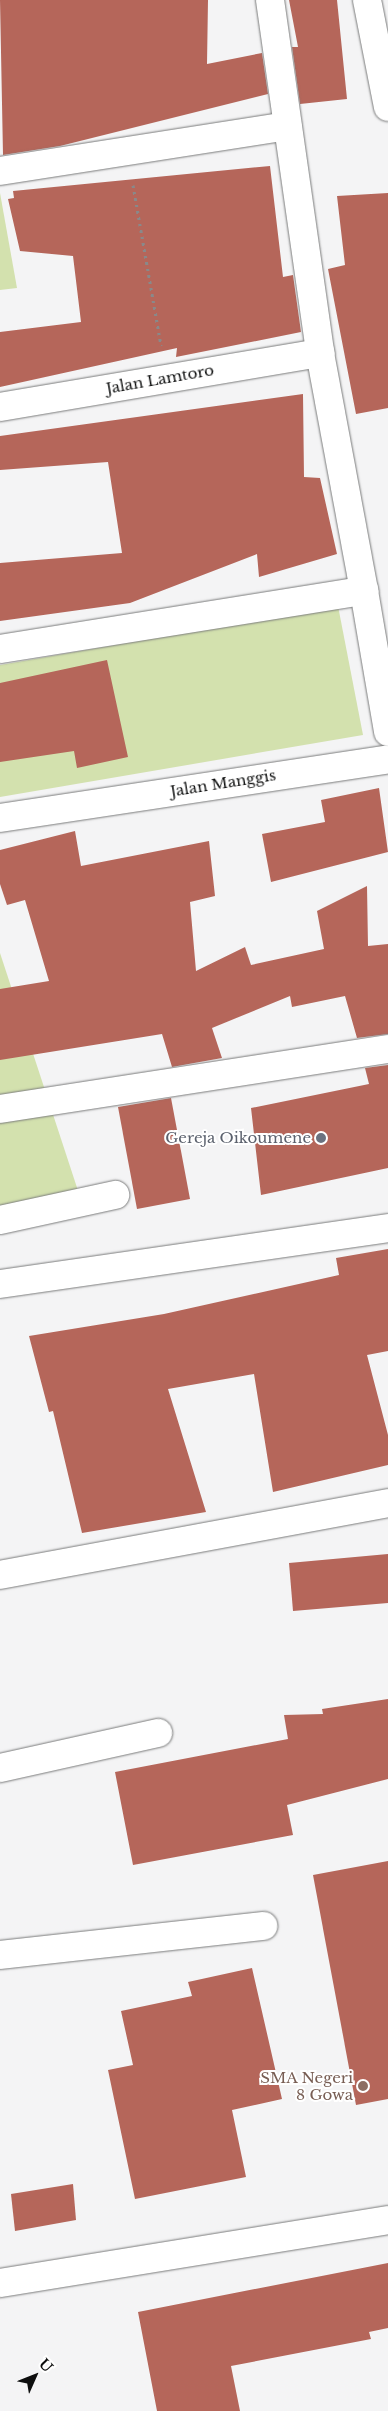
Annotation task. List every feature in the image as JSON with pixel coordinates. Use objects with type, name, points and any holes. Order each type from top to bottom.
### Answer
[{"type":"street","points":[[270,0],[320,353],[388,732]]},
{"type":"street","points":[[367,0],[388,107]]},
{"type":"street","points":[[0,170],[287,126]]},
{"type":"street","name":"Jalan Lamtoro","points":[[0,407],[166,376],[320,353]]},
{"type":"street","points":[[0,649],[364,591]]},
{"type":"street","name":"Jalan Manggis","points":[[0,818],[388,759]]},
{"type":"street","points":[[0,1109],[388,1049]]},
{"type":"street","points":[[0,1220],[115,1195]]},
{"type":"street","points":[[0,1284],[388,1228]]},
{"type":"street","points":[[0,1575],[388,1503]]},
{"type":"street","points":[[0,1768],[158,1733]]},
{"type":"street","points":[[0,1955],[263,1926]]},
{"type":"street","points":[[0,2283],[388,2220]]},
{"type":"path","points":[[127,150],[166,376]]},
{"type":"green space","points":[[0,193],[17,288],[0,290]]},
{"type":"green space","points":[[338,606],[363,735],[0,797],[0,665]]},
{"type":"green space","points":[[0,953],[85,1212],[0,1221]]},
{"type":"building","points":[[0,0],[208,0],[207,64],[262,53],[268,94],[60,146],[3,155]]},
{"type":"building","points":[[289,0],[337,0],[347,99],[300,104],[292,47],[298,47]]},
{"type":"building","points":[[270,166],[283,277],[293,275],[301,332],[176,357],[177,348],[0,387],[0,332],[81,322],[73,256],[20,251],[8,199],[14,198],[13,191]]},
{"type":"building","points":[[388,193],[388,408],[356,414],[328,269],[345,265],[337,196]]},
{"type":"building","points":[[303,394],[304,477],[320,478],[337,554],[259,577],[257,554],[130,603],[0,621],[0,563],[122,553],[108,462],[0,470],[0,436]]},
{"type":"building","points":[[107,660],[128,757],[77,768],[74,751],[0,762],[0,683]]},
{"type":"building","points":[[379,788],[388,852],[271,882],[262,834],[325,822],[321,800]]},
{"type":"building","points":[[75,831],[81,866],[209,841],[215,896],[190,902],[196,971],[245,947],[251,965],[324,949],[317,911],[367,886],[368,946],[388,944],[388,1034],[357,1038],[345,996],[292,1007],[290,996],[212,1028],[222,1058],[172,1067],[162,1034],[0,1060],[0,989],[49,981],[25,900],[7,905],[0,884],[0,850]]},
{"type":"building","name":"Gereja Oikoumene","points":[[388,1065],[388,1168],[261,1195],[251,1108],[369,1084],[365,1068]]},
{"type":"building","points":[[171,1098],[190,1199],[137,1209],[118,1107]]},
{"type":"building","points":[[388,1249],[388,1351],[367,1355],[388,1435],[388,1465],[273,1492],[254,1374],[168,1389],[206,1512],[82,1533],[53,1411],[49,1412],[29,1336],[164,1314],[339,1275],[336,1258]]},
{"type":"building","points":[[388,1554],[388,1603],[293,1611],[289,1563]]},
{"type":"building","points":[[388,1699],[388,1779],[287,1805],[293,1835],[133,1865],[115,1772],[288,1739],[284,1715],[323,1714],[322,1709]]},
{"type":"building","points":[[388,1861],[388,2099],[356,2105],[313,1875]]},
{"type":"building","points":[[252,1968],[282,2099],[232,2110],[246,2177],[135,2199],[108,2070],[133,2065],[121,2011],[192,1996],[188,1982]]},
{"type":"building","points":[[73,2184],[76,2220],[15,2231],[11,2194]]},
{"type":"building","points":[[388,2263],[388,2328],[369,2332],[371,2339],[231,2366],[240,2411],[157,2411],[138,2312]]},
{"type":"place","name":"Gereja Oikoumene","points":[[321,1138]]},
{"type":"place","name":"SMA Negeri 8 Gowa","points":[[363,2086]]}]
